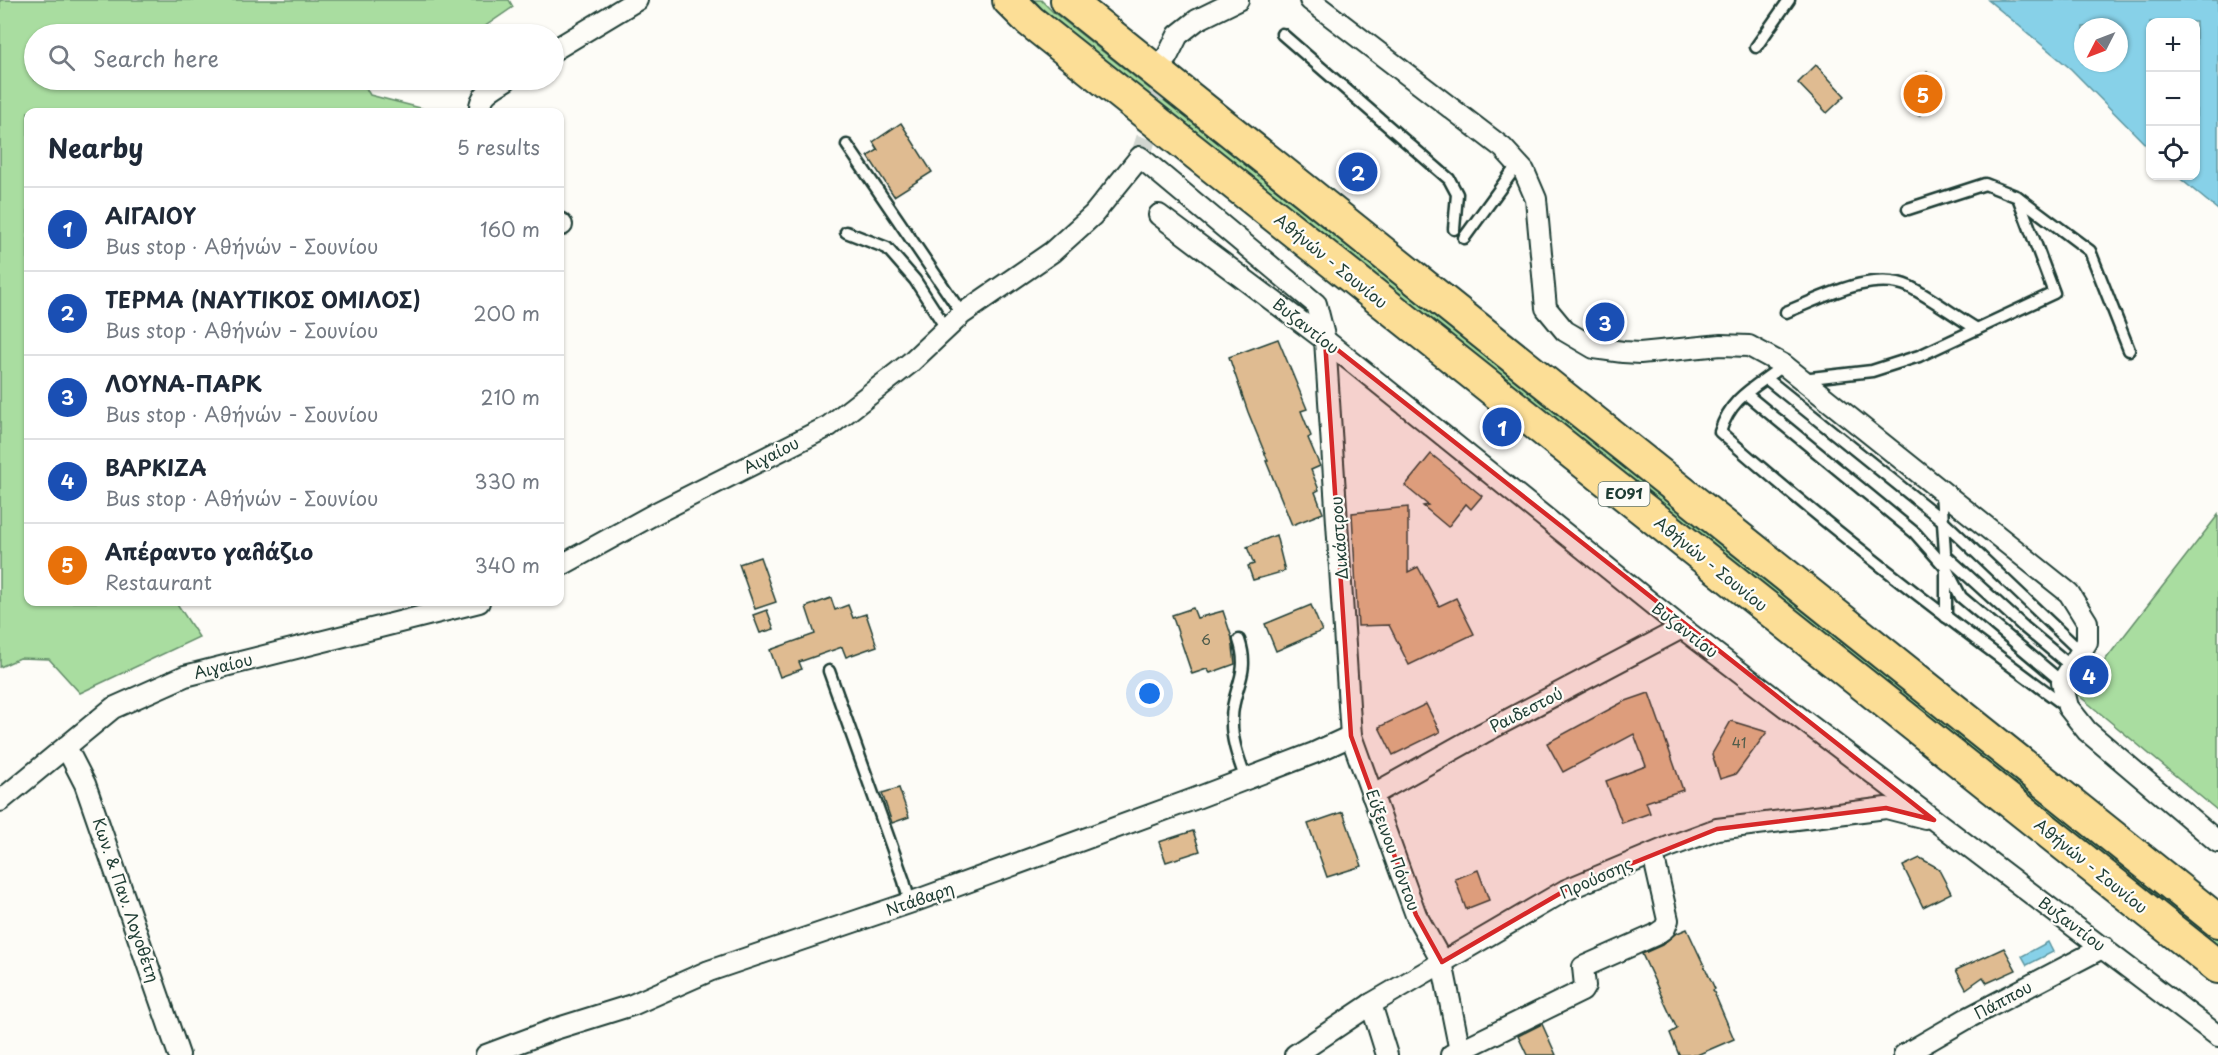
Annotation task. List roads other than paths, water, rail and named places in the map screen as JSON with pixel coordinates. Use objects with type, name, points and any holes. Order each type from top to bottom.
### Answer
[{"type":"main road","name":"Αθήνών - Σουνίου","points":[[1009,0],[1030,21],[2218,967]]},
{"type":"main road","name":"ΕΟ91","points":[[1067,0],[2218,921]]},
{"type":"street","points":[[564,44],[637,0]]},
{"type":"street","points":[[1167,57],[1178,35],[1197,20],[1238,0]]},
{"type":"street","points":[[1310,0],[1503,148],[1524,171],[1536,199],[1546,308],[1565,331],[1594,348],[1623,352],[1720,345],[1749,346],[1784,365],[2069,593],[2087,622],[2087,642],[2071,667],[2068,707],[2087,731],[2218,842]]},
{"type":"street","points":[[479,108],[485,93],[490,90]]},
{"type":"street","name":"Δικάστρου","points":[[962,314],[1052,252],[1093,215],[1140,157],[1316,304],[1325,340],[1352,736]]},
{"type":"street","name":"Βυζαντίου","points":[[1159,215],[1325,340],[1682,628],[2218,1036]]},
{"type":"street","name":"Αιγαίου","points":[[564,564],[658,512],[829,426],[910,363],[962,314]]},
{"type":"street","name":"Αιγαίου","points":[[0,801],[113,708],[185,676],[463,606]]},
{"type":"street","name":"Ραιδεστού","points":[[1372,795],[1483,733],[1682,628]]},
{"type":"street","name":"Ντάβαρη","points":[[486,1055],[555,1029],[632,1005],[709,971],[910,903],[1246,780],[1352,736]]},
{"type":"street","name":"Εύξεινου Πόντου","points":[[1352,736],[1416,915],[1442,962],[1456,1053]]},
{"type":"street","name":"Κων. & Παν. Λογοθέτη","points":[[66,747],[85,784],[179,1055]]},
{"type":"street","name":"Προύσσης","points":[[1295,1055],[1371,1004],[1566,890],[1717,829],[1886,808],[1934,820]]},
{"type":"street","points":[[1456,1053],[1582,991],[1585,986],[1583,967],[1655,935],[1665,927],[1668,920],[1653,854]]},
{"type":"street","name":"Πάππου","points":[[1904,1055],[1966,1019],[2104,947]]},
{"type":"street","points":[[1371,1004],[1387,1055]]},
{"type":"lane","points":[[1756,47],[1789,0]]},
{"type":"lane","points":[[1282,34],[1449,179],[1457,194],[1454,229]]},
{"type":"lane","points":[[847,146],[962,314]]},
{"type":"lane","points":[[1464,238],[1518,164]]},
{"type":"lane","points":[[1908,209],[1985,184],[2018,196],[2090,251],[2128,350]]},
{"type":"lane","points":[[1802,379],[1872,370],[1919,356],[2054,292],[2018,196]]},
{"type":"lane","points":[[846,232],[887,248],[915,280],[946,328]]},
{"type":"lane","points":[[1786,312],[1858,284],[1889,282],[1908,286],[1977,329]]},
{"type":"lane","points":[[1784,365],[1734,404],[1725,416],[1720,432],[1768,475],[1946,617],[2068,707]]},
{"type":"lane","points":[[1767,379],[1942,520],[2071,667]]},
{"type":"lane","points":[[1746,394],[1915,533],[1946,568],[1961,597],[2071,667]]},
{"type":"lane","points":[[1941,491],[1946,568],[1946,617]]},
{"type":"lane","points":[[1945,555],[2071,667]]},
{"type":"lane","points":[[1239,640],[1244,656],[1232,717],[1234,743],[1246,780]]},
{"type":"lane","points":[[829,671],[910,903]]},
{"type":"water","points":[[1988,0],[2218,0],[2218,210],[2182,180],[2200,180],[2200,18],[2146,18],[2146,145],[2071,69]]},
{"type":"water","points":[[2048,942],[2053,952],[2027,965],[2022,956]]},
{"type":"tunnel","points":[[1140,157],[1157,106],[1164,70]]},
{"type":"place","name":"Απέραντο γαλάζιο","points":[[1923,94]]},
{"type":"place","name":"ΤΕΡΜΑ (ΝΑΥΤΙΚΟΣ ΟΜΙΛΟΣ)","points":[[1358,172]]},
{"type":"place","name":"ΛΟΥΝΑ-ΠΑΡΚ","points":[[1605,322]]},
{"type":"place","name":"ΑΙΓΑΙΟΥ","points":[[1502,427]]},
{"type":"place","name":"ΒΑΡΚΙΖΑ","points":[[2089,675]]}]
